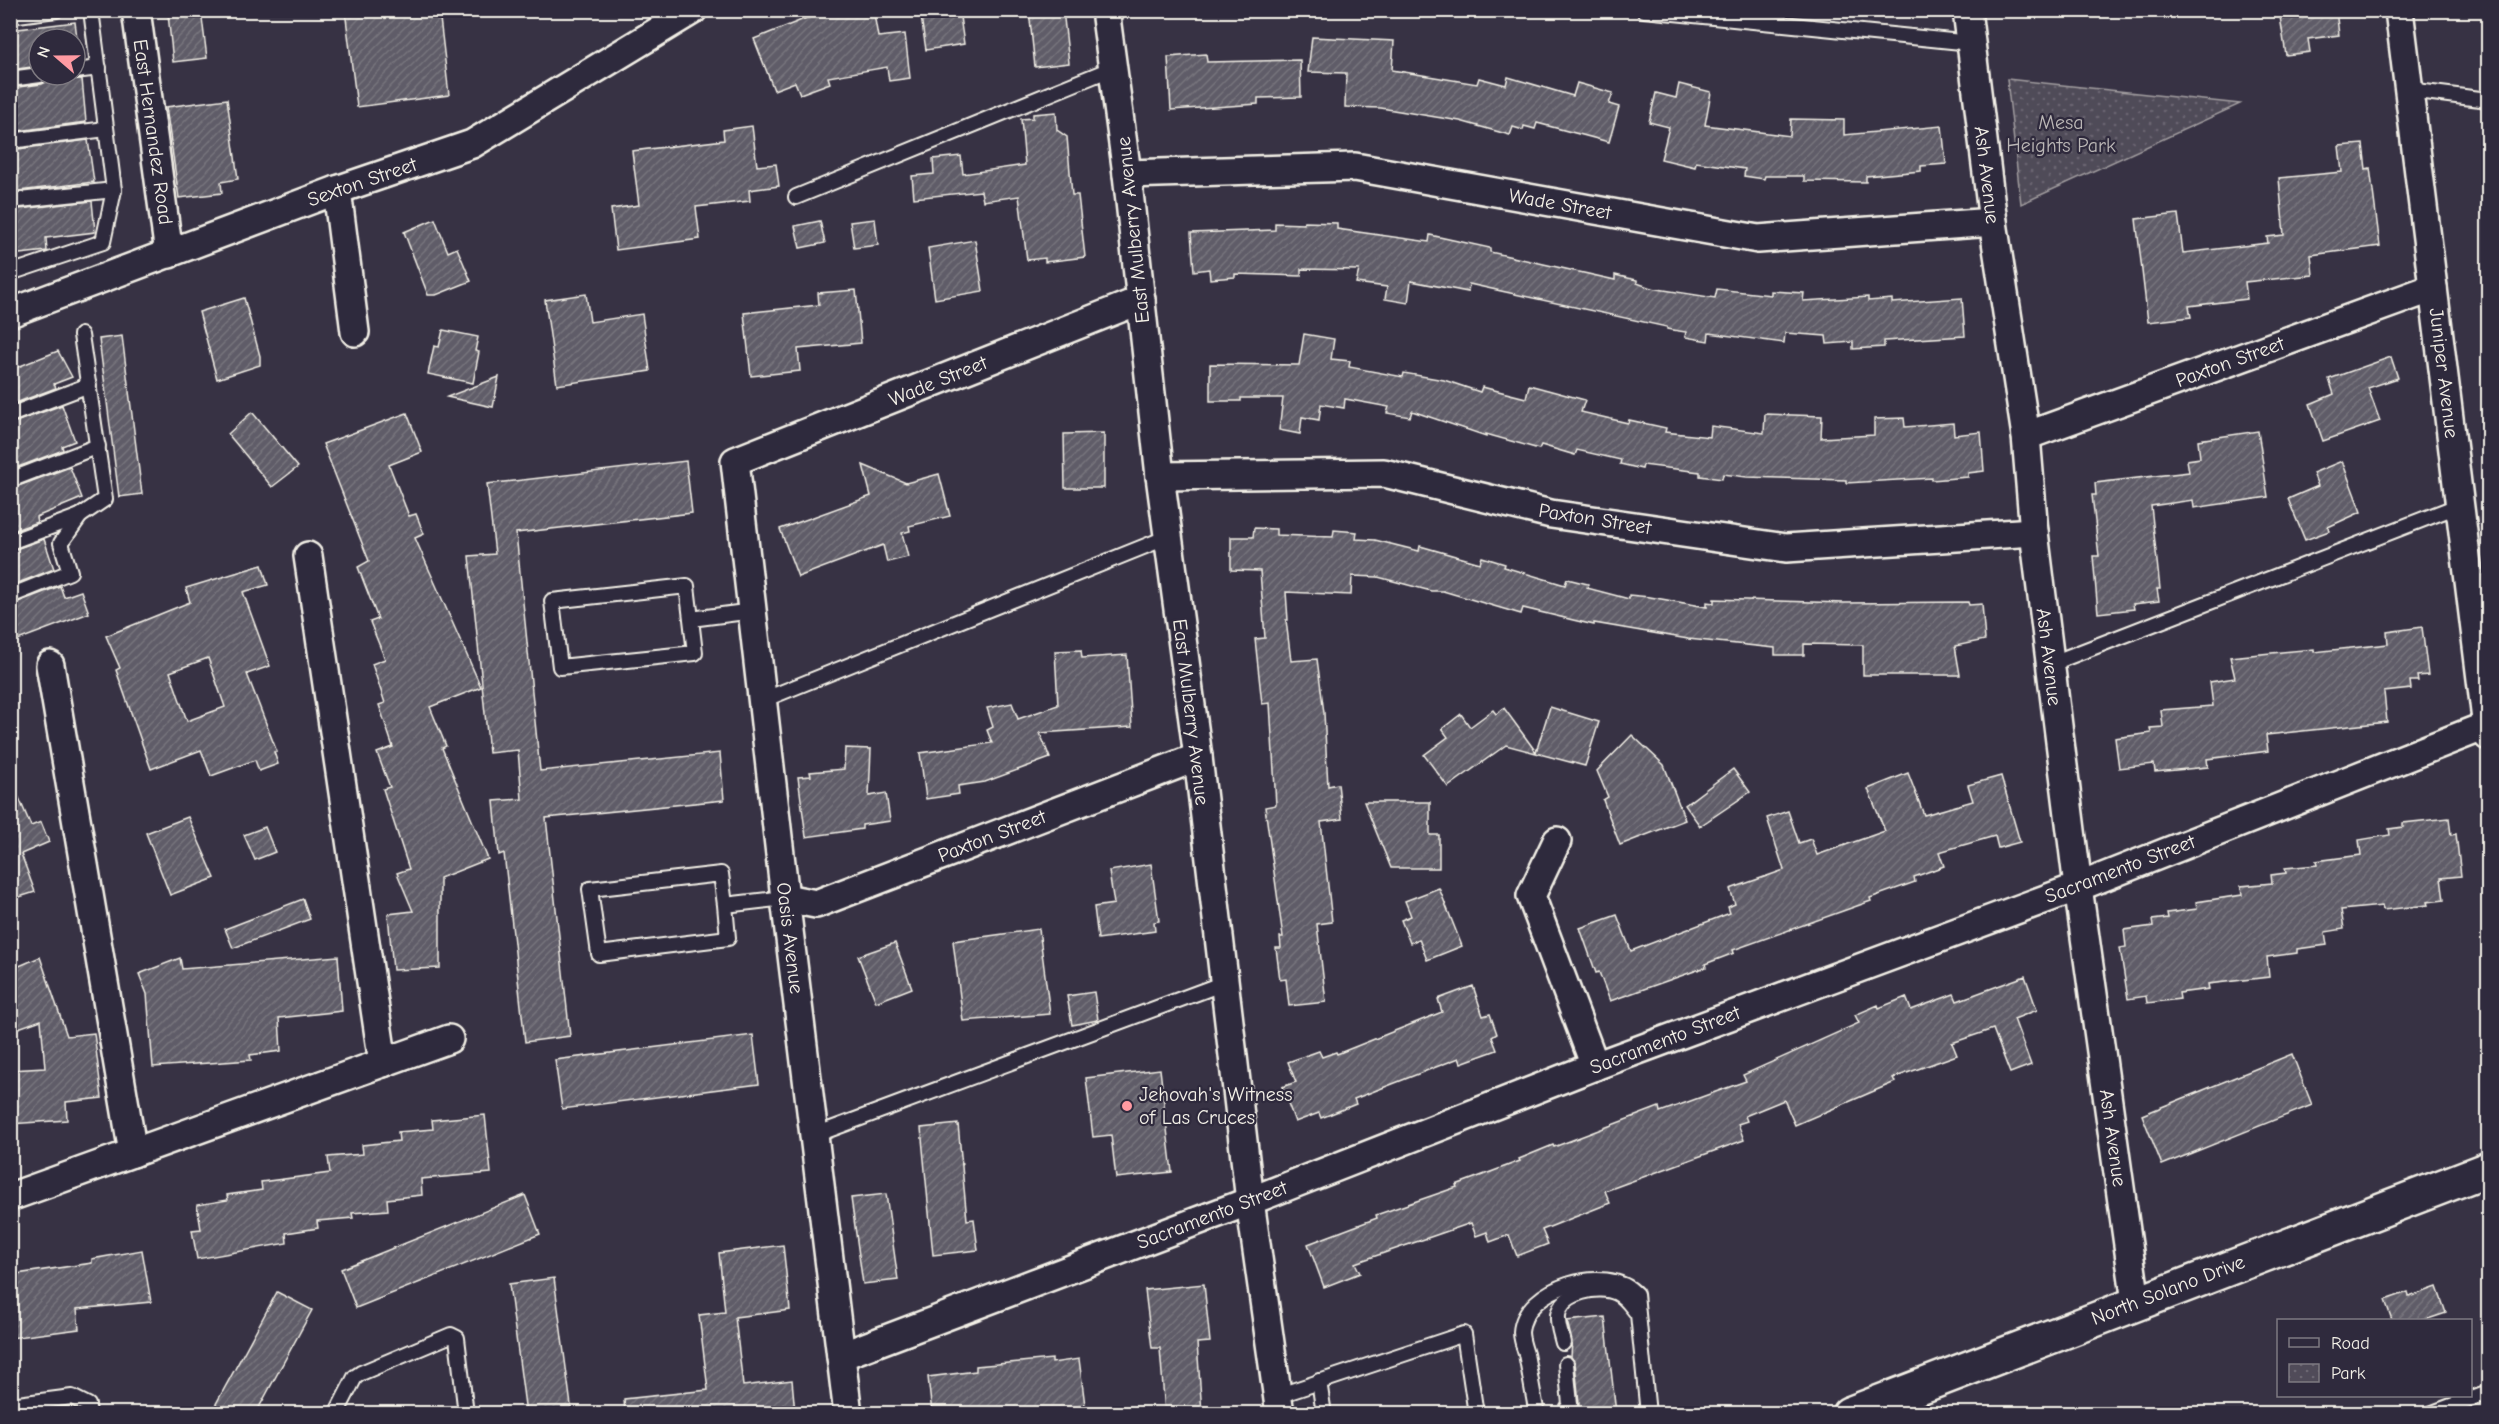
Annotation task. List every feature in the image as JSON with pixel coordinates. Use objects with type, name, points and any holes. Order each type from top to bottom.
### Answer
[{"type":"main road","name":"North Solano Drive","points":[[1853,1413],[2136,1302],[2488,1169]]},
{"type":"street","name":"East Hernandez Road","points":[[136,10],[169,254]]},
{"type":"street","name":"Sexton Street","points":[[10,313],[337,190],[472,144],[693,10]]},
{"type":"street","name":"East Mulberry Avenue","points":[[1105,10],[1127,174],[1160,476],[1198,757],[1250,1201],[1278,1405]]},
{"type":"street","name":"Ash Avenue","points":[[1967,10],[1993,222],[2026,436],[2034,532],[2078,886],[2136,1302]]},
{"type":"street","name":"Juniper Avenue","points":[[2399,10],[2488,729]]},
{"type":"street","name":"Wade Street","points":[[1127,174],[1355,167],[1758,239],[1993,222]]},
{"type":"street","points":[[337,190],[355,332]]},
{"type":"street","name":"Paxton Street","points":[[2026,436],[2433,288]]},
{"type":"street","name":"Wade Street","points":[[735,461],[1141,300]]},
{"type":"street","name":"Oasis Avenue","points":[[735,461],[784,898],[848,1413]]},
{"type":"street","name":"Paxton Street","points":[[1160,476],[1384,473],[1551,514],[1786,548],[2034,532]]},
{"type":"street","points":[[308,556],[383,1063]]},
{"type":"street","points":[[51,665],[133,1153]]},
{"type":"street","name":"Sacramento Street","points":[[841,1356],[1250,1201],[1595,1066],[2078,886],[2488,729]]},
{"type":"street","name":"Paxton Street","points":[[784,898],[816,904],[1198,757]]},
{"type":"street","points":[[1557,841],[1531,896],[1595,1066]]},
{"type":"street","points":[[10,1197],[449,1039]]},
{"type":"lane","points":[[10,16],[56,10]]},
{"type":"lane","points":[[10,273],[103,242],[114,190],[91,10]]},
{"type":"lane","points":[[1644,10],[1971,43]]},
{"type":"lane","points":[[87,70],[99,68]]},
{"type":"lane","points":[[795,197],[1113,68]]},
{"type":"lane","points":[[10,79],[27,77]]},
{"type":"lane","points":[[2409,90],[2488,100]]},
{"type":"lane","points":[[10,141],[106,129]]},
{"type":"lane","points":[[10,201],[114,190]]},
{"type":"lane","points":[[10,542],[80,516],[105,499],[81,335]]},
{"type":"lane","points":[[10,416],[89,385]]},
{"type":"lane","points":[[10,480],[98,446]]},
{"type":"lane","points":[[2050,664],[2460,505]]},
{"type":"lane","points":[[10,596],[70,572],[61,543],[80,516]]},
{"type":"lane","points":[[763,700],[1168,537]]},
{"type":"lane","points":[[687,586],[691,619],[695,653],[560,668],[552,602],[687,586]]},
{"type":"lane","points":[[691,619],[753,611]]},
{"type":"lane","points":[[721,874],[725,905],[728,938],[599,954],[590,890],[721,874]]},
{"type":"lane","points":[[725,905],[784,898]]},
{"type":"lane","points":[[815,1135],[1224,983]]},
{"type":"lane","points":[[1538,1413],[1521,1332],[1528,1309],[1566,1284],[1596,1280],[1618,1282],[1628,1286],[1636,1294],[1648,1413]]},
{"type":"lane","points":[[1563,1343],[1558,1318],[1565,1301],[1575,1294],[1595,1290],[1616,1292],[1626,1299],[1638,1315]]},
{"type":"lane","points":[[1278,1405],[1319,1381],[1464,1334],[1476,1413]]},
{"type":"lane","points":[[336,1413],[355,1377],[452,1335],[457,1338],[466,1413]]},
{"type":"lane","points":[[1564,1413],[1570,1404],[1566,1364]]},
{"type":"lane","points":[[1319,1381],[1324,1413]]},
{"type":"lane","points":[[2430,1413],[2488,1392]]},
{"type":"lane","points":[[10,1405],[72,1397],[88,1405],[89,1413]]},
{"type":"green space","name":"Mesa Heights Park","points":[[2007,79],[2240,104],[2021,204]]},
{"type":"building","points":[[201,10],[207,58],[173,62],[168,14]]},
{"type":"building","points":[[345,10],[439,10],[449,95],[357,107]]},
{"type":"building","points":[[827,10],[869,10],[869,15],[874,14],[878,37],[905,34],[910,78],[889,81],[887,67],[828,77],[830,83],[800,94],[795,82],[774,90],[754,39]]},
{"type":"building","points":[[920,10],[959,10],[964,44],[926,50]]},
{"type":"building","points":[[1029,10],[1063,10],[1069,63],[1035,67]]},
{"type":"building","points":[[2279,10],[2336,10],[2339,35],[2308,39],[2310,52],[2286,55]]},
{"type":"building","points":[[75,22],[76,27],[34,27]]},
{"type":"building","points":[[27,28],[27,68],[10,70],[10,30]]},
{"type":"building","points":[[1312,37],[1394,41],[1392,70],[1477,84],[1479,78],[1506,85],[1508,77],[1573,96],[1577,83],[1613,93],[1609,104],[1619,107],[1609,142],[1537,123],[1535,129],[1524,126],[1523,130],[1513,127],[1510,135],[1460,121],[1381,108],[1345,107],[1346,73],[1308,72]]},
{"type":"building","points":[[1206,54],[1207,62],[1300,60],[1301,97],[1258,98],[1258,104],[1171,110],[1168,57]]},
{"type":"building","points":[[1679,84],[1711,92],[1705,125],[1790,136],[1791,119],[1844,120],[1844,135],[1942,126],[1946,164],[1921,166],[1921,171],[1866,176],[1866,182],[1804,181],[1804,176],[1765,176],[1764,179],[1744,176],[1745,169],[1696,162],[1695,167],[1661,159],[1669,127],[1649,122],[1656,93],[1676,98]]},
{"type":"building","points":[[27,86],[83,87],[86,122],[10,132],[10,88]]},
{"type":"building","points":[[227,99],[238,179],[221,182],[222,193],[179,198],[166,107]]},
{"type":"building","points":[[1056,112],[1057,130],[1067,137],[1072,195],[1078,195],[1085,257],[1045,262],[1045,258],[1027,260],[1019,196],[983,201],[981,191],[914,198],[912,176],[934,174],[933,159],[961,156],[963,174],[1025,165],[1021,119],[1033,118],[1033,114]]},
{"type":"building","points":[[752,126],[757,166],[776,164],[779,186],[749,190],[750,201],[696,207],[700,239],[616,250],[611,209],[639,205],[632,151],[724,140],[723,130]]},
{"type":"building","points":[[88,140],[94,182],[10,192],[10,150]]},
{"type":"building","points":[[2363,144],[2366,169],[2370,168],[2380,246],[2311,255],[2313,275],[2245,282],[2247,299],[2189,306],[2191,317],[2148,322],[2136,219],[2178,214],[2183,253],[2268,243],[2267,237],[2284,235],[2279,178],[2342,172],[2339,146]]},
{"type":"building","points":[[92,201],[95,232],[46,238],[47,251],[10,255],[10,210]]},
{"type":"building","points":[[435,219],[448,252],[457,248],[471,281],[436,295],[428,295],[404,232]]},
{"type":"building","points":[[875,219],[878,245],[854,248],[850,222]]},
{"type":"building","points":[[820,221],[825,243],[800,248],[795,226]]},
{"type":"building","points":[[1304,222],[1337,223],[1337,229],[1429,242],[1430,235],[1490,248],[1490,252],[1615,280],[1615,275],[1637,280],[1637,283],[1651,288],[1715,298],[1717,289],[1771,295],[1771,291],[1804,293],[1803,301],[1868,297],[1868,301],[1892,299],[1892,303],[1962,298],[1965,336],[1884,341],[1884,347],[1853,349],[1853,342],[1827,344],[1826,336],[1785,333],[1784,343],[1709,333],[1708,341],[1685,337],[1686,332],[1667,329],[1667,327],[1469,284],[1468,292],[1411,281],[1408,303],[1385,299],[1387,287],[1356,283],[1359,270],[1301,269],[1301,276],[1235,274],[1235,277],[1210,279],[1209,269],[1194,271],[1191,233],[1275,230],[1275,223],[1304,224]]},
{"type":"building","points":[[975,240],[983,291],[935,299],[928,248]]},
{"type":"building","points":[[856,290],[861,343],[798,349],[800,371],[751,376],[744,313],[819,305],[818,293]]},
{"type":"building","points":[[586,294],[590,322],[642,314],[650,371],[557,385],[545,300]]},
{"type":"building","points":[[244,298],[260,356],[260,365],[217,379],[199,312]]},
{"type":"building","points":[[443,330],[478,337],[475,351],[479,352],[473,383],[428,374],[434,346],[439,347]]},
{"type":"building","points":[[1304,334],[1334,339],[1331,359],[1350,361],[1349,367],[1403,377],[1404,373],[1444,380],[1480,392],[1482,387],[1526,398],[1529,385],[1585,400],[1581,412],[1628,423],[1629,420],[1666,428],[1665,432],[1710,437],[1711,426],[1764,433],[1765,414],[1822,416],[1821,438],[1874,435],[1874,419],[1904,418],[1905,427],[1953,423],[1954,435],[1981,432],[1984,471],[1968,473],[1968,477],[1846,483],[1846,480],[1747,477],[1723,474],[1722,479],[1700,476],[1700,472],[1643,465],[1642,469],[1620,464],[1621,460],[1577,450],[1575,455],[1541,445],[1539,449],[1486,434],[1486,436],[1412,411],[1410,417],[1387,413],[1389,407],[1345,399],[1344,408],[1321,404],[1319,420],[1302,417],[1300,434],[1279,430],[1283,398],[1210,401],[1210,364],[1299,365]]},
{"type":"building","points":[[122,336],[142,494],[119,497],[99,339]]},
{"type":"building","points":[[58,351],[72,377],[54,384],[56,388],[10,405],[10,370]]},
{"type":"building","points":[[2391,357],[2398,378],[2368,388],[2380,421],[2323,441],[2310,404],[2334,394],[2329,379]]},
{"type":"building","points":[[499,377],[493,407],[447,397]]},
{"type":"building","points":[[62,405],[75,441],[62,446],[63,450],[10,470],[10,424]]},
{"type":"building","points":[[252,412],[298,467],[272,487],[228,434]]},
{"type":"building","points":[[407,413],[422,452],[389,465],[409,516],[416,514],[424,534],[415,538],[481,687],[430,707],[446,746],[442,748],[488,859],[440,878],[440,968],[393,970],[388,914],[413,911],[397,873],[409,869],[383,789],[390,787],[377,753],[393,747],[379,705],[385,703],[372,664],[385,659],[370,622],[378,619],[358,567],[369,561],[323,444]]},
{"type":"building","points":[[2258,431],[2268,497],[2194,508],[2193,500],[2151,506],[2160,589],[2157,589],[2159,601],[2133,604],[2134,609],[2098,613],[2093,556],[2099,556],[2092,495],[2096,495],[2095,483],[2189,472],[2187,460],[2200,458],[2198,440]]},
{"type":"building","points":[[1104,433],[1104,488],[1065,488],[1064,434]]},
{"type":"building","points":[[686,461],[692,513],[516,533],[540,771],[720,753],[724,800],[546,818],[570,1036],[525,1042],[504,853],[499,855],[494,801],[522,799],[518,750],[489,753],[469,556],[495,554],[487,484]]},
{"type":"building","points":[[2342,461],[2361,512],[2328,527],[2329,531],[2305,540],[2288,499],[2318,486],[2313,473]]},
{"type":"building","points":[[863,465],[906,483],[939,474],[950,516],[909,526],[910,531],[902,533],[908,557],[887,562],[883,545],[798,577],[780,529],[871,496]]},
{"type":"building","points":[[70,467],[82,498],[36,517],[37,522],[10,532],[10,489]]},
{"type":"building","points":[[1254,528],[1276,529],[1276,535],[1333,537],[1334,530],[1357,532],[1356,539],[1375,540],[1419,551],[1420,546],[1480,563],[1482,557],[1505,564],[1504,567],[1565,585],[1567,579],[1588,584],[1587,588],[1629,599],[1629,595],[1650,597],[1707,607],[1707,602],[1714,603],[1714,599],[1982,604],[1985,640],[1955,646],[1960,675],[1863,675],[1863,645],[1804,644],[1804,655],[1775,655],[1775,648],[1688,639],[1594,623],[1594,625],[1523,608],[1521,614],[1443,591],[1431,591],[1378,577],[1352,576],[1351,595],[1286,592],[1288,620],[1286,620],[1291,661],[1317,659],[1324,713],[1328,786],[1338,784],[1342,819],[1321,822],[1332,922],[1317,924],[1326,1002],[1289,1006],[1286,979],[1280,980],[1276,948],[1281,948],[1280,937],[1283,937],[1265,807],[1276,805],[1270,703],[1262,704],[1255,639],[1265,638],[1260,571],[1231,570],[1231,537],[1253,537]]},
{"type":"building","points":[[44,539],[54,569],[10,586],[10,551]]},
{"type":"building","points":[[262,565],[268,585],[243,592],[270,666],[247,674],[277,752],[274,752],[278,764],[259,771],[255,760],[211,776],[201,750],[151,769],[116,670],[120,668],[106,636],[190,602],[186,588]],"holes":[[[208,658],[225,707],[187,721],[170,672]]]},
{"type":"building","points":[[60,586],[64,597],[81,591],[89,613],[10,643],[10,605]]},
{"type":"building","points":[[2422,627],[2428,675],[2417,676],[2418,681],[2410,681],[2411,689],[2384,692],[2387,722],[2266,735],[2268,751],[2207,759],[2208,767],[2155,772],[2154,764],[2119,768],[2115,738],[2151,733],[2150,728],[2163,727],[2161,710],[2213,706],[2210,682],[2235,678],[2230,657],[2314,649],[2314,652],[2388,644],[2387,632]]},
{"type":"building","points":[[1081,650],[1082,658],[1127,655],[1132,727],[1040,733],[1050,758],[985,782],[958,786],[959,794],[926,799],[920,753],[992,743],[987,730],[993,727],[987,708],[1012,703],[1018,719],[1058,705],[1055,651]]},
{"type":"building","points":[[1550,707],[1599,722],[1585,766],[1506,745],[1448,787],[1424,755],[1448,737],[1442,729],[1461,714],[1470,727],[1493,710],[1496,714],[1504,708],[1536,752]]},
{"type":"building","points":[[1632,735],[1664,765],[1685,820],[1620,845],[1603,800],[1608,797],[1597,771]]},
{"type":"building","points":[[845,748],[871,749],[869,796],[886,793],[890,821],[862,825],[862,829],[806,837],[798,777],[811,776],[810,772],[844,769]]},
{"type":"building","points":[[1733,769],[1750,792],[1700,826],[1685,805]]},
{"type":"building","points":[[1908,773],[1924,815],[1973,801],[1968,785],[2001,776],[2020,842],[1998,848],[1995,836],[1939,852],[1944,866],[1914,877],[1915,882],[1870,898],[1871,901],[1733,950],[1734,953],[1705,964],[1706,967],[1610,1001],[1599,972],[1596,973],[1580,928],[1617,915],[1631,951],[1730,913],[1728,907],[1735,904],[1730,889],[1784,870],[1767,818],[1788,811],[1799,843],[1811,839],[1817,855],[1885,831],[1868,789]]},
{"type":"building","points":[[10,777],[31,826],[41,822],[49,842],[21,854],[35,892],[10,900]]},
{"type":"building","points":[[1364,802],[1430,802],[1430,835],[1439,835],[1439,868],[1391,868]]},
{"type":"building","points":[[188,817],[215,878],[170,895],[146,833]]},
{"type":"building","points":[[2449,818],[2451,835],[2456,834],[2461,876],[2441,878],[2444,900],[2427,902],[2428,905],[2383,910],[2382,906],[2341,910],[2344,929],[2325,932],[2327,945],[2297,949],[2297,953],[2267,957],[2269,977],[2208,984],[2209,989],[2179,993],[2180,999],[2147,1003],[2146,996],[2128,999],[2120,948],[2126,947],[2124,930],[2153,926],[2152,920],[2168,918],[2167,913],[2197,909],[2196,902],[2242,895],[2241,886],[2272,883],[2271,875],[2286,873],[2285,868],[2317,865],[2316,861],[2361,855],[2359,840],[2390,835],[2389,829],[2403,827],[2403,823]]},
{"type":"building","points":[[265,827],[275,852],[255,860],[244,835]]},
{"type":"building","points":[[1151,864],[1159,921],[1154,922],[1155,931],[1098,939],[1094,907],[1114,904],[1109,871]]},
{"type":"building","points":[[1439,888],[1462,946],[1427,960],[1419,939],[1410,943],[1401,920],[1411,916],[1405,901]]},
{"type":"building","points":[[303,899],[310,919],[233,948],[225,929]]},
{"type":"building","points":[[1039,929],[1050,1014],[963,1021],[953,941]]},
{"type":"building","points":[[895,943],[912,988],[876,1002],[858,956]]},
{"type":"building","points":[[338,956],[342,1011],[279,1018],[281,1051],[250,1055],[251,1060],[153,1067],[147,994],[139,974],[180,958],[182,969]]},
{"type":"building","points":[[40,957],[67,1036],[94,1033],[102,1098],[66,1102],[67,1120],[10,1124],[10,1070],[45,1068],[41,1020],[10,1031],[10,970]]},
{"type":"building","points":[[2025,976],[2037,1010],[2014,1019],[2031,1065],[2010,1073],[1993,1029],[1952,1043],[1957,1055],[1893,1078],[1895,1082],[1795,1125],[1784,1100],[1745,1116],[1747,1121],[1738,1124],[1744,1140],[1605,1191],[1610,1203],[1542,1230],[1548,1244],[1517,1256],[1509,1235],[1490,1242],[1487,1232],[1476,1236],[1471,1223],[1355,1263],[1360,1273],[1324,1287],[1308,1244],[1377,1218],[1376,1215],[1457,1187],[1456,1185],[1520,1161],[1519,1159],[1553,1145],[1554,1147],[1659,1107],[1660,1112],[1746,1081],[1743,1075],[1859,1023],[1855,1015],[1878,1005],[1879,1008],[1906,997],[1911,1010],[1954,994],[1957,1001]]},
{"type":"building","points":[[1473,986],[1483,1016],[1490,1014],[1497,1034],[1492,1037],[1497,1050],[1461,1063],[1459,1058],[1354,1099],[1356,1104],[1321,1118],[1319,1113],[1295,1122],[1282,1087],[1296,1082],[1288,1062],[1319,1051],[1322,1057],[1336,1052],[1337,1054],[1442,1012],[1438,999]]},
{"type":"building","points":[[1094,992],[1098,1020],[1072,1025],[1067,996]]},
{"type":"building","points":[[753,1035],[759,1084],[562,1109],[555,1060]]},
{"type":"building","points":[[2292,1054],[2312,1105],[2162,1165],[2142,1115]]},
{"type":"building","name":"Jehovah's Witness of Las Cruces","points":[[1160,1069],[1172,1172],[1116,1178],[1111,1135],[1093,1137],[1086,1078]]},
{"type":"building","points":[[485,1115],[491,1173],[421,1179],[422,1195],[387,1199],[388,1210],[352,1213],[353,1218],[317,1221],[318,1228],[286,1233],[287,1243],[197,1259],[192,1230],[201,1229],[197,1205],[228,1200],[227,1195],[262,1190],[261,1182],[330,1173],[328,1157],[363,1154],[362,1145],[399,1141],[398,1132],[433,1129],[432,1120]]},
{"type":"building","points":[[958,1124],[967,1220],[974,1219],[978,1250],[933,1255],[921,1128]]},
{"type":"building","points":[[886,1194],[898,1280],[863,1284],[851,1198]]},
{"type":"building","points":[[525,1195],[540,1234],[356,1308],[341,1269]]},
{"type":"building","points":[[783,1245],[790,1310],[735,1317],[743,1386],[792,1380],[795,1413],[625,1413],[624,1399],[708,1390],[699,1315],[725,1312],[719,1253]]},
{"type":"building","points":[[142,1250],[151,1302],[77,1309],[79,1329],[10,1338],[10,1275],[92,1263],[92,1259]]},
{"type":"building","points":[[554,1278],[572,1413],[526,1413],[509,1284]]},
{"type":"building","points":[[1204,1284],[1210,1342],[1197,1343],[1202,1413],[1165,1413],[1160,1348],[1152,1348],[1145,1290]]},
{"type":"building","points":[[2437,1287],[2446,1313],[2428,1319],[2392,1319],[2385,1300],[2408,1292],[2409,1297]]},
{"type":"building","points":[[277,1292],[312,1310],[256,1413],[211,1413]]},
{"type":"building","points":[[1605,1317],[1616,1413],[1578,1413],[1575,1363],[1571,1357],[1572,1341],[1567,1321]]},
{"type":"building","points":[[1052,1359],[1052,1363],[1079,1359],[1086,1413],[932,1413],[928,1377],[976,1371],[976,1366]]},
{"type":"place","name":"Jehovah's Witness of Las Cruces","points":[[1127,1106]]}]
